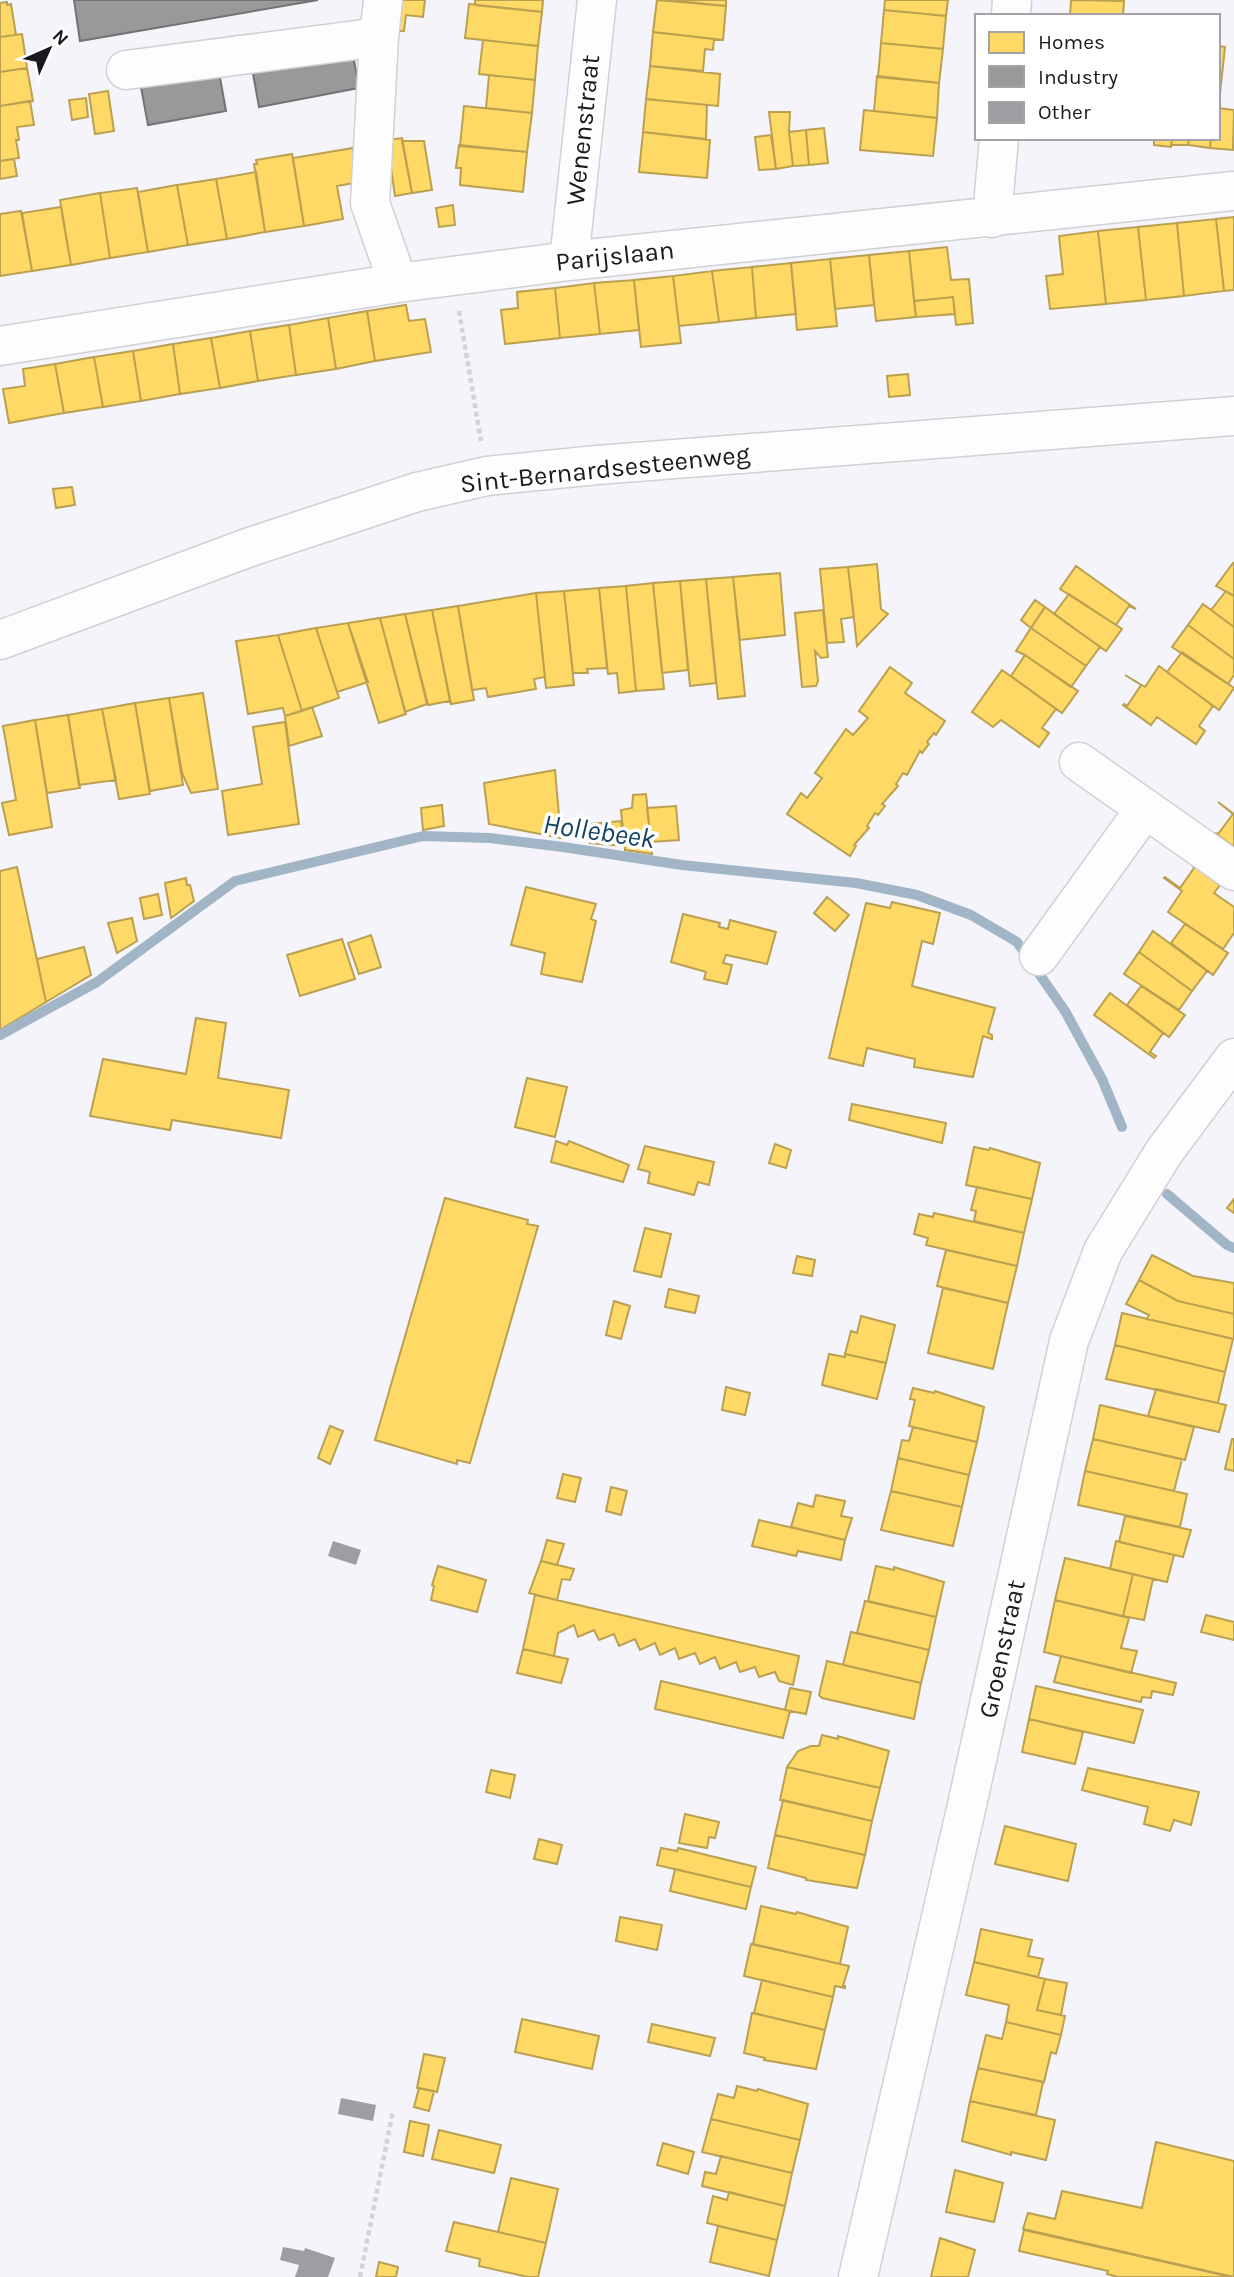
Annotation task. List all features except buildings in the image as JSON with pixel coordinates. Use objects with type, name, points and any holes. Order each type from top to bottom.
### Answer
[{"type":"street","name":"Wenenstraat","points":[[569,261],[597,0]]},
{"type":"street","points":[[126,70],[381,18],[370,203],[398,283]]},
{"type":"street","points":[[992,218],[999,140]]},
{"type":"street","name":"Parijslaan","points":[[0,346],[398,283],[569,261],[1234,191]]},
{"type":"street","name":"Sint-Bernardsesteenweg","points":[[0,640],[263,543],[417,492],[487,476],[597,465],[1234,416]]},
{"type":"street","points":[[1079,762],[1234,871]]},
{"type":"street","points":[[1039,956],[1145,809]]},
{"type":"street","name":"Groenstraat","points":[[858,2277],[971,1792],[1069,1342],[1103,1251],[1164,1152],[1234,1059]]},
{"type":"path","points":[[453,276],[487,476]]},
{"type":"path","points":[[360,2277],[393,2111]]},
{"type":"waterway","name":"Hollebeek","points":[[0,1035],[97,982],[235,881],[423,836],[490,838],[682,865],[856,883],[917,895],[971,915],[1017,942],[1065,1011],[1102,1079],[1122,1127]]},
{"type":"waterway","name":"Hollebeek","points":[[1167,1194],[1234,1248]]}]
